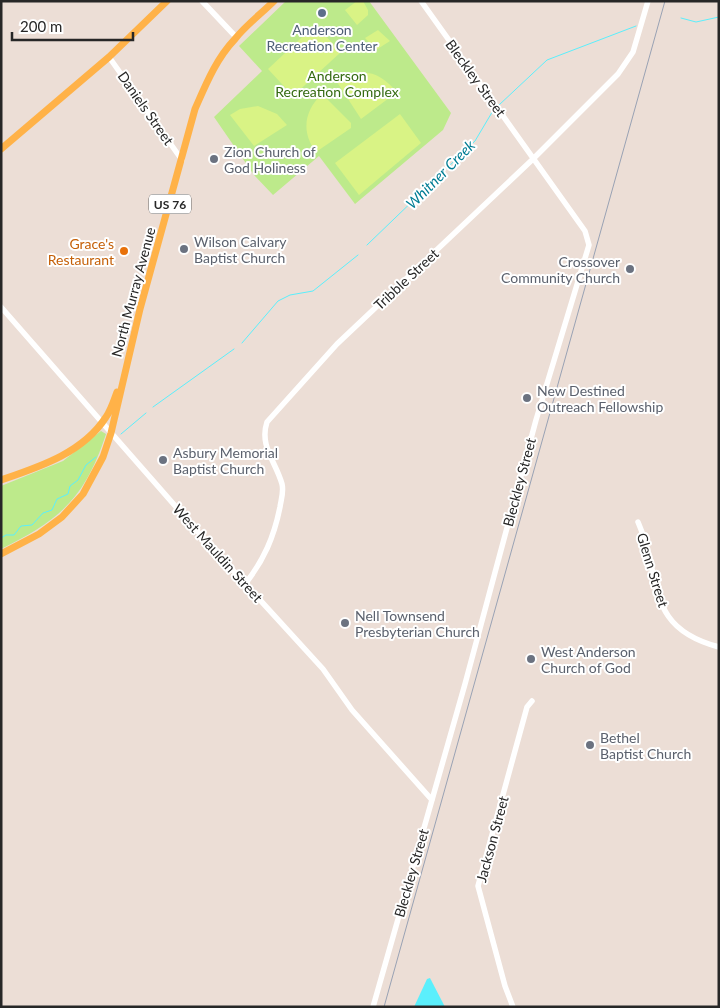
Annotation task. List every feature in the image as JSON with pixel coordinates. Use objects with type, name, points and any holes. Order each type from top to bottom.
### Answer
[{"type":"main road","points":[[1,149],[108,57],[167,1]]},
{"type":"main road","name":"North Murray Avenue","points":[[111,433],[122,380],[195,109],[206,82],[224,52],[236,36],[274,1]]},
{"type":"main road","name":"North Murray Avenue","points":[[102,423],[110,411],[122,380]]},
{"type":"main road","name":"US 76","points":[[1,480],[53,461],[88,437],[102,423]]},
{"type":"main road","name":"US 76","points":[[2,554],[43,531],[74,504],[98,469],[111,433]]},
{"type":"street","points":[[202,1],[236,36]]},
{"type":"street","name":"Bleckley Street","points":[[373,1007],[536,420],[589,245],[585,231],[421,1]]},
{"type":"street","name":"Tribble Street","points":[[245,584],[268,552],[278,520],[282,495],[282,484],[265,444],[264,432],[267,422],[337,344],[534,159],[597,97],[626,65],[634,52],[648,1]]},
{"type":"street","name":"Daniels Street","points":[[108,57],[182,160]]},
{"type":"street","name":"West Mauldin Street","points":[[1,307],[322,669],[357,716],[432,800]]},
{"type":"street","name":"Glenn Street","points":[[638,522],[644,537],[657,593],[667,615],[688,635],[701,642],[719,647]]},
{"type":"street","name":"Jackson Street","points":[[513,1007],[505,986],[478,886],[528,707],[532,701]]},
{"type":"green space","name":"Anderson Recreation Complex","points":[[286,1],[369,1],[451,113],[443,130],[355,204],[319,156],[273,195],[254,175],[214,117],[262,71],[239,46]]},
{"type":"green space","points":[[357,1],[363,1],[368,10],[368,15],[357,25],[345,10]]},
{"type":"green space","points":[[315,25],[341,52],[293,96],[268,69]]},
{"type":"green space","points":[[378,30],[390,41],[376,50],[365,38]]},
{"type":"green space","points":[[361,72],[381,78],[397,92],[361,119],[337,82],[348,75]]},
{"type":"green space","points":[[322,94],[351,123],[351,128],[316,152],[308,137],[307,122],[311,107]]},
{"type":"green space","points":[[258,106],[277,114],[287,125],[254,146],[230,115],[240,109]]},
{"type":"green space","points":[[400,114],[421,143],[359,195],[335,163]]},
{"type":"green space","points":[[101,431],[106,434],[98,456],[89,475],[68,505],[39,528],[1,549],[1,486],[63,461]]},
{"type":"water","points":[[430,978],[445,1007],[414,1007],[427,979]]},
{"type":"waterway","name":"Whitner Creek","points":[[681,18],[696,22],[719,17]]},
{"type":"waterway","name":"Whitner Creek","points":[[499,105],[547,60],[636,26]]},
{"type":"waterway","name":"Whitner Creek","points":[[367,245],[475,141],[494,109]]},
{"type":"waterway","name":"Whitner Creek","points":[[242,343],[278,301],[290,295],[313,291],[358,255]]},
{"type":"waterway","name":"Whitner Creek","points":[[153,407],[234,349]]},
{"type":"waterway","name":"Whitner Creek","points":[[121,434],[146,413]]},
{"type":"waterway","name":"Whitner Creek","points":[[1,538],[6,535],[14,535],[21,526],[32,525],[43,513],[52,510],[57,499],[68,494],[70,486],[78,480],[86,465],[96,457]]},
{"type":"railway","points":[[384,1007],[665,1]]},
{"type":"place","name":"Anderson Recreation Center","points":[[322,13]]},
{"type":"place","name":"Zion Church of God Holiness","points":[[214,159]]},
{"type":"place","name":"Wilson Calvary Baptist Church","points":[[184,249]]},
{"type":"place","name":"Grace's Restaurant","points":[[124,251]]},
{"type":"place","name":"Crossover Community Church","points":[[630,269]]},
{"type":"place","name":"New Destined Outreach Fellowship","points":[[527,398]]},
{"type":"place","name":"Asbury Memorial Baptist Church","points":[[163,460]]},
{"type":"place","name":"Nell Townsend Presbyterian Church","points":[[345,623]]},
{"type":"place","name":"West Anderson Church of God","points":[[531,659]]},
{"type":"place","name":"Bethel Baptist Church","points":[[590,745]]}]
